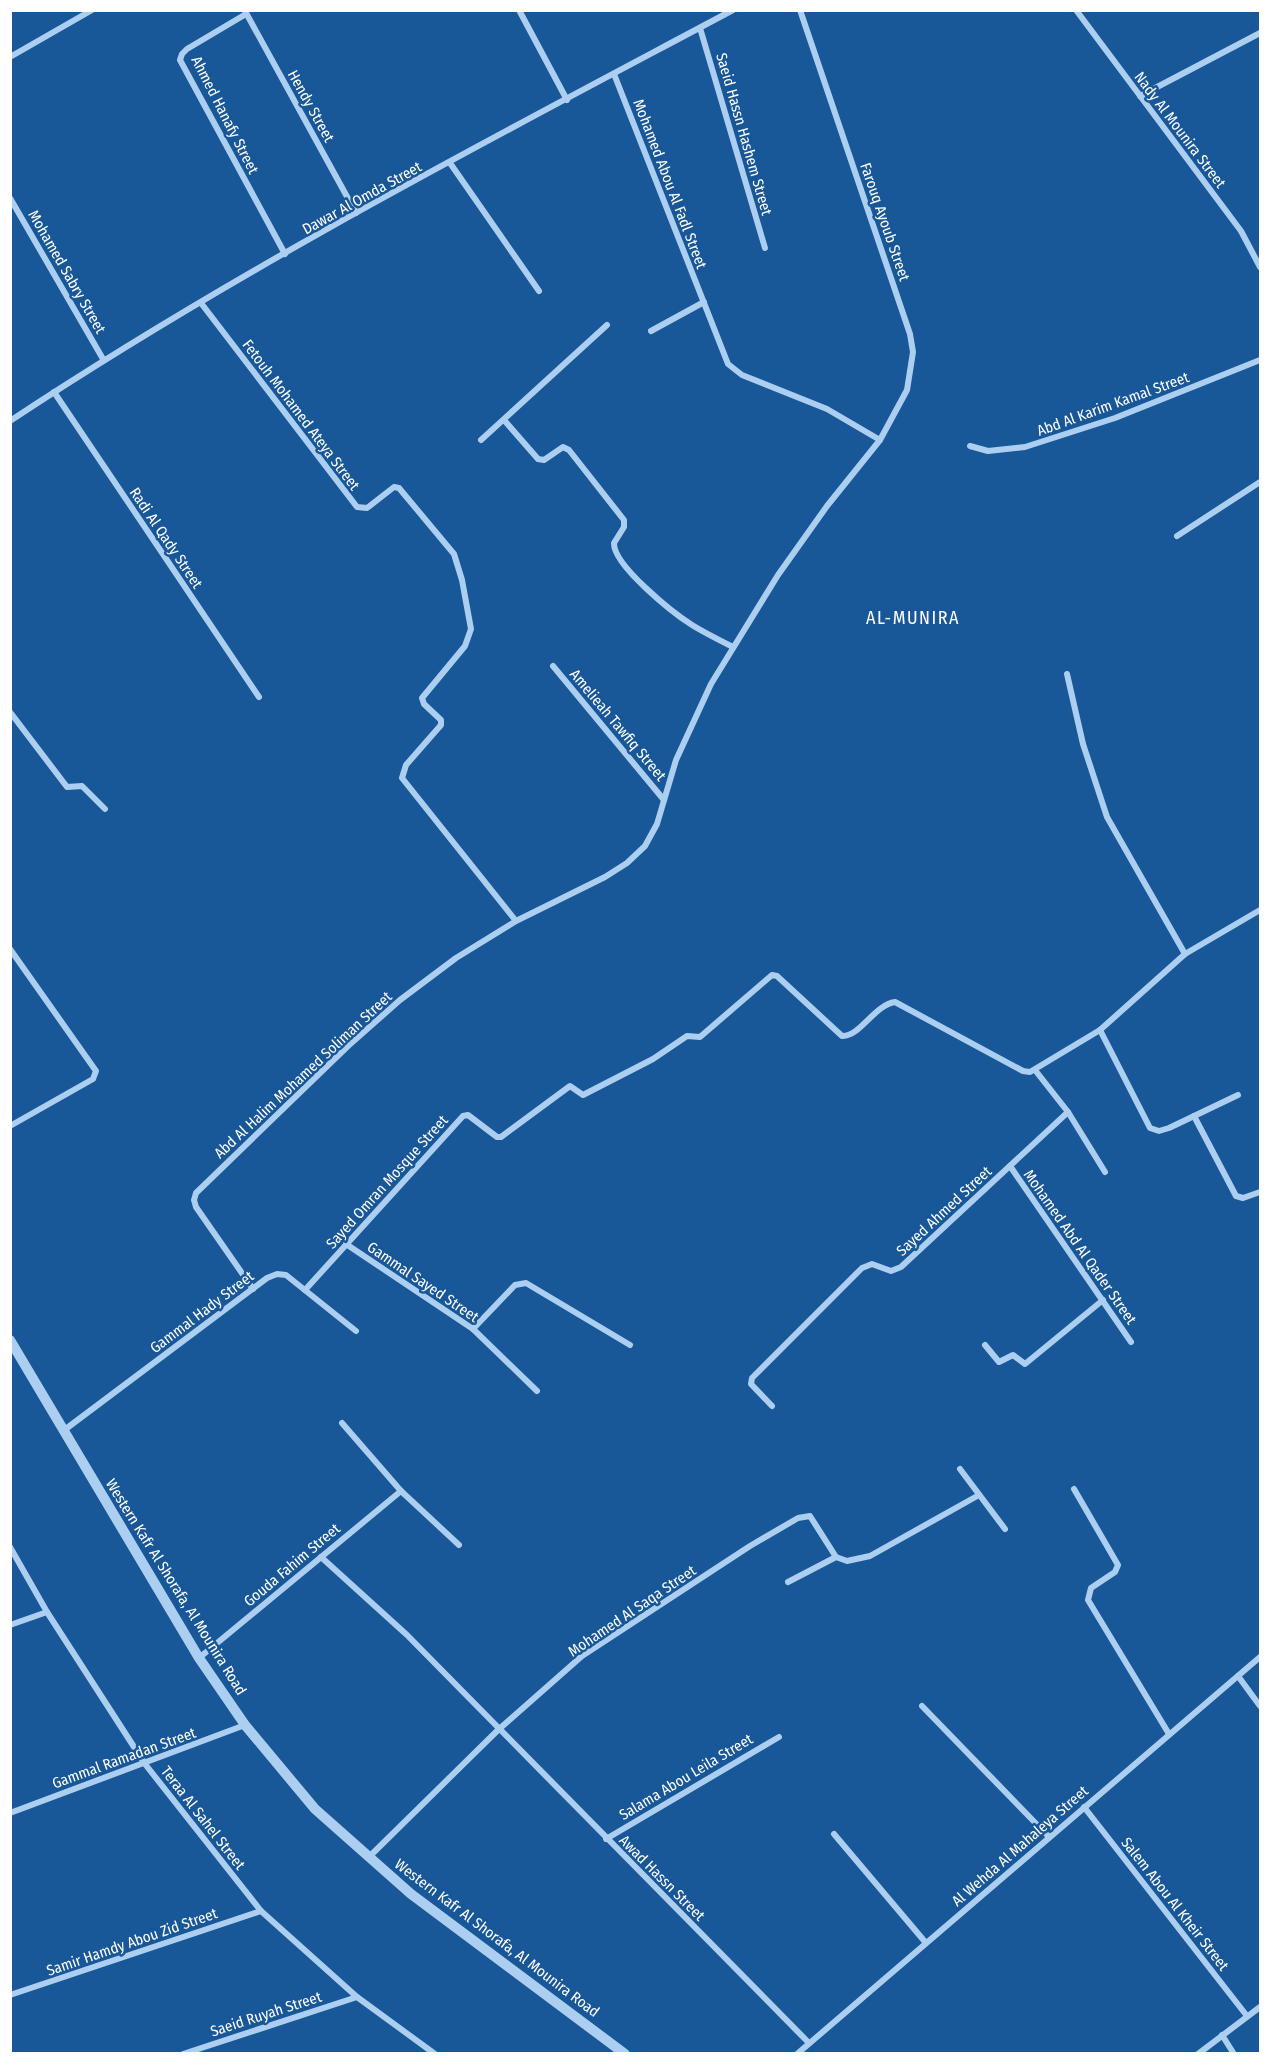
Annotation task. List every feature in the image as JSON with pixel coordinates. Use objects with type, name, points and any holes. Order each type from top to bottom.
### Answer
[{"type":"street","points":[[10,57],[92,10]]},
{"type":"street","points":[[519,10],[567,100]]},
{"type":"street","name":"Dawar Al Omda Street","points":[[10,421],[103,359],[356,213],[733,10]]},
{"type":"street","name":"Farouq Ayoub Street","points":[[800,10],[910,334],[913,352],[907,390],[880,440]]},
{"type":"street","name":"Nady Al Mounira Street","points":[[1076,10],[1241,231],[1260,267]]},
{"type":"street","name":"Hendy Street","points":[[246,12],[356,213]]},
{"type":"street","name":"Ahmed Hanafy Street","points":[[246,12],[187,49],[180,60],[285,254]]},
{"type":"street","name":"Saeid Hassn Hashem Street","points":[[700,28],[765,248]]},
{"type":"street","points":[[1140,96],[1260,33]]},
{"type":"street","name":"Mohamed Abou Al Fadl Street","points":[[614,74],[728,364],[734,371],[827,409],[880,440]]},
{"type":"street","points":[[450,163],[539,291]]},
{"type":"street","name":"Mohamed Sabry Street","points":[[10,198],[103,359]]},
{"type":"street","points":[[651,331],[704,302]]},
{"type":"street","name":"Fetouh Mohamed Ateya Street","points":[[201,303],[357,507],[367,508],[394,487],[399,488],[454,554],[462,580],[471,634],[465,646],[422,698],[424,704],[441,720],[441,725],[406,765],[402,778],[516,921]]},
{"type":"street","points":[[481,440],[607,325]]},
{"type":"street","name":"Abd Al Karim Kamal Street","points":[[970,446],[988,451],[1025,447],[1115,417],[1260,360]]},
{"type":"street","name":"Radi Al Qady Street","points":[[54,392],[259,697]]},
{"type":"street","points":[[504,420],[538,459],[544,460],[563,447],[569,450],[624,520],[624,527],[614,543],[617,556],[664,604],[691,624],[733,647]]},
{"type":"street","name":"Abd Al Halim Mohamed Soliman Street","points":[[253,1289],[196,1207],[194,1200],[196,1193],[341,1053],[400,1000],[456,958],[516,921],[605,877],[627,863],[645,846],[657,824],[693,721],[733,647],[778,575],[827,506],[880,440]]},
{"type":"street","points":[[1177,536],[1260,482]]},
{"type":"street","name":"Amelieah Tawfiq Street","points":[[553,666],[664,800]]},
{"type":"street","points":[[1067,674],[1083,744],[1107,817],[1185,954]]},
{"type":"street","points":[[10,712],[67,787],[82,786],[105,809]]},
{"type":"street","points":[[1105,1172],[1068,1112],[1035,1070],[1100,1030],[1185,954],[1260,910]]},
{"type":"street","points":[[10,949],[96,1071],[93,1080],[10,1126]]},
{"type":"street","name":"Sayed Omran Mosque Street","points":[[305,1290],[463,1116],[468,1115],[497,1137],[501,1137],[570,1086],[583,1095],[627,1074],[687,1036],[700,1037],[772,975],[777,976],[842,1036],[851,1035],[881,1007],[895,1002],[1023,1071],[1035,1070]]},
{"type":"street","points":[[1100,1030],[1150,1128],[1159,1131],[1238,1095]]},
{"type":"street","name":"Sayed Ahmed Street","points":[[772,1406],[751,1384],[757,1373],[862,1268],[872,1264],[891,1271],[901,1267],[1068,1112]]},
{"type":"street","points":[[1194,1116],[1236,1196],[1243,1198],[1260,1192]]},
{"type":"street","name":"Mohamed Abd Al Qader Street","points":[[1010,1166],[1131,1342]]},
{"type":"street","name":"Gammal Sayed Street","points":[[346,1244],[473,1329],[537,1391]]},
{"type":"street","name":"Gammal Hady Street","points":[[63,1431],[253,1289],[277,1274],[286,1275],[356,1331]]},
{"type":"street","points":[[473,1329],[515,1285],[526,1283],[630,1345]]},
{"type":"street","points":[[985,1345],[999,1362],[1014,1355],[1023,1364],[1102,1300]]},
{"type":"street","name":"Western Kafr Al Shorafa, Al Mounira Road","points":[[10,1340],[199,1658],[245,1725],[315,1809],[411,1894],[625,2054]]},
{"type":"street","points":[[342,1423],[401,1491],[459,1545]]},
{"type":"street","points":[[960,1469],[1005,1529]]},
{"type":"street","points":[[1074,1489],[1118,1565],[1115,1572],[1091,1587],[1088,1600],[1169,1734]]},
{"type":"street","name":"Gouda Fahim Street","points":[[199,1658],[401,1491]]},
{"type":"street","points":[[788,1582],[836,1557],[847,1561],[870,1556],[979,1495]]},
{"type":"street","name":"Mohamed Al Saqa Street","points":[[369,1857],[498,1730],[582,1656],[750,1546],[798,1518],[810,1516],[836,1557]]},
{"type":"street","name":"Teraa Al Sahel Street","points":[[10,1547],[47,1612],[145,1764],[261,1911],[357,1997],[435,2054]]},
{"type":"street","name":"Awad Hassn Street","points":[[321,1557],[407,1635],[498,1730],[809,2043]]},
{"type":"street","points":[[10,1625],[47,1612]]},
{"type":"street","name":"Al Wehda Al Mahaleya Street","points":[[796,2054],[1260,1657]]},
{"type":"street","points":[[1238,1676],[1260,1706]]},
{"type":"street","points":[[922,1706],[1049,1837]]},
{"type":"street","name":"Gammal Ramadan Street","points":[[10,1813],[245,1725]]},
{"type":"street","name":"Salama Abou Leila Street","points":[[606,1839],[779,1737]]},
{"type":"street","name":"Salem Abou Al Kheir Street","points":[[1084,1807],[1247,2016]]},
{"type":"street","points":[[834,1834],[926,1943]]},
{"type":"street","name":"Samir Hamdy Abou Zid Street","points":[[10,1995],[261,1911]]},
{"type":"street","name":"Saeid Ruyah Street","points":[[183,2054],[357,1997]]},
{"type":"street","points":[[1198,2054],[1260,2007]]},
{"type":"street","points":[[1222,2035],[1234,2054]]},
{"type":"district","name":"AL-MUNIRA","points":[[913,618]]}]
